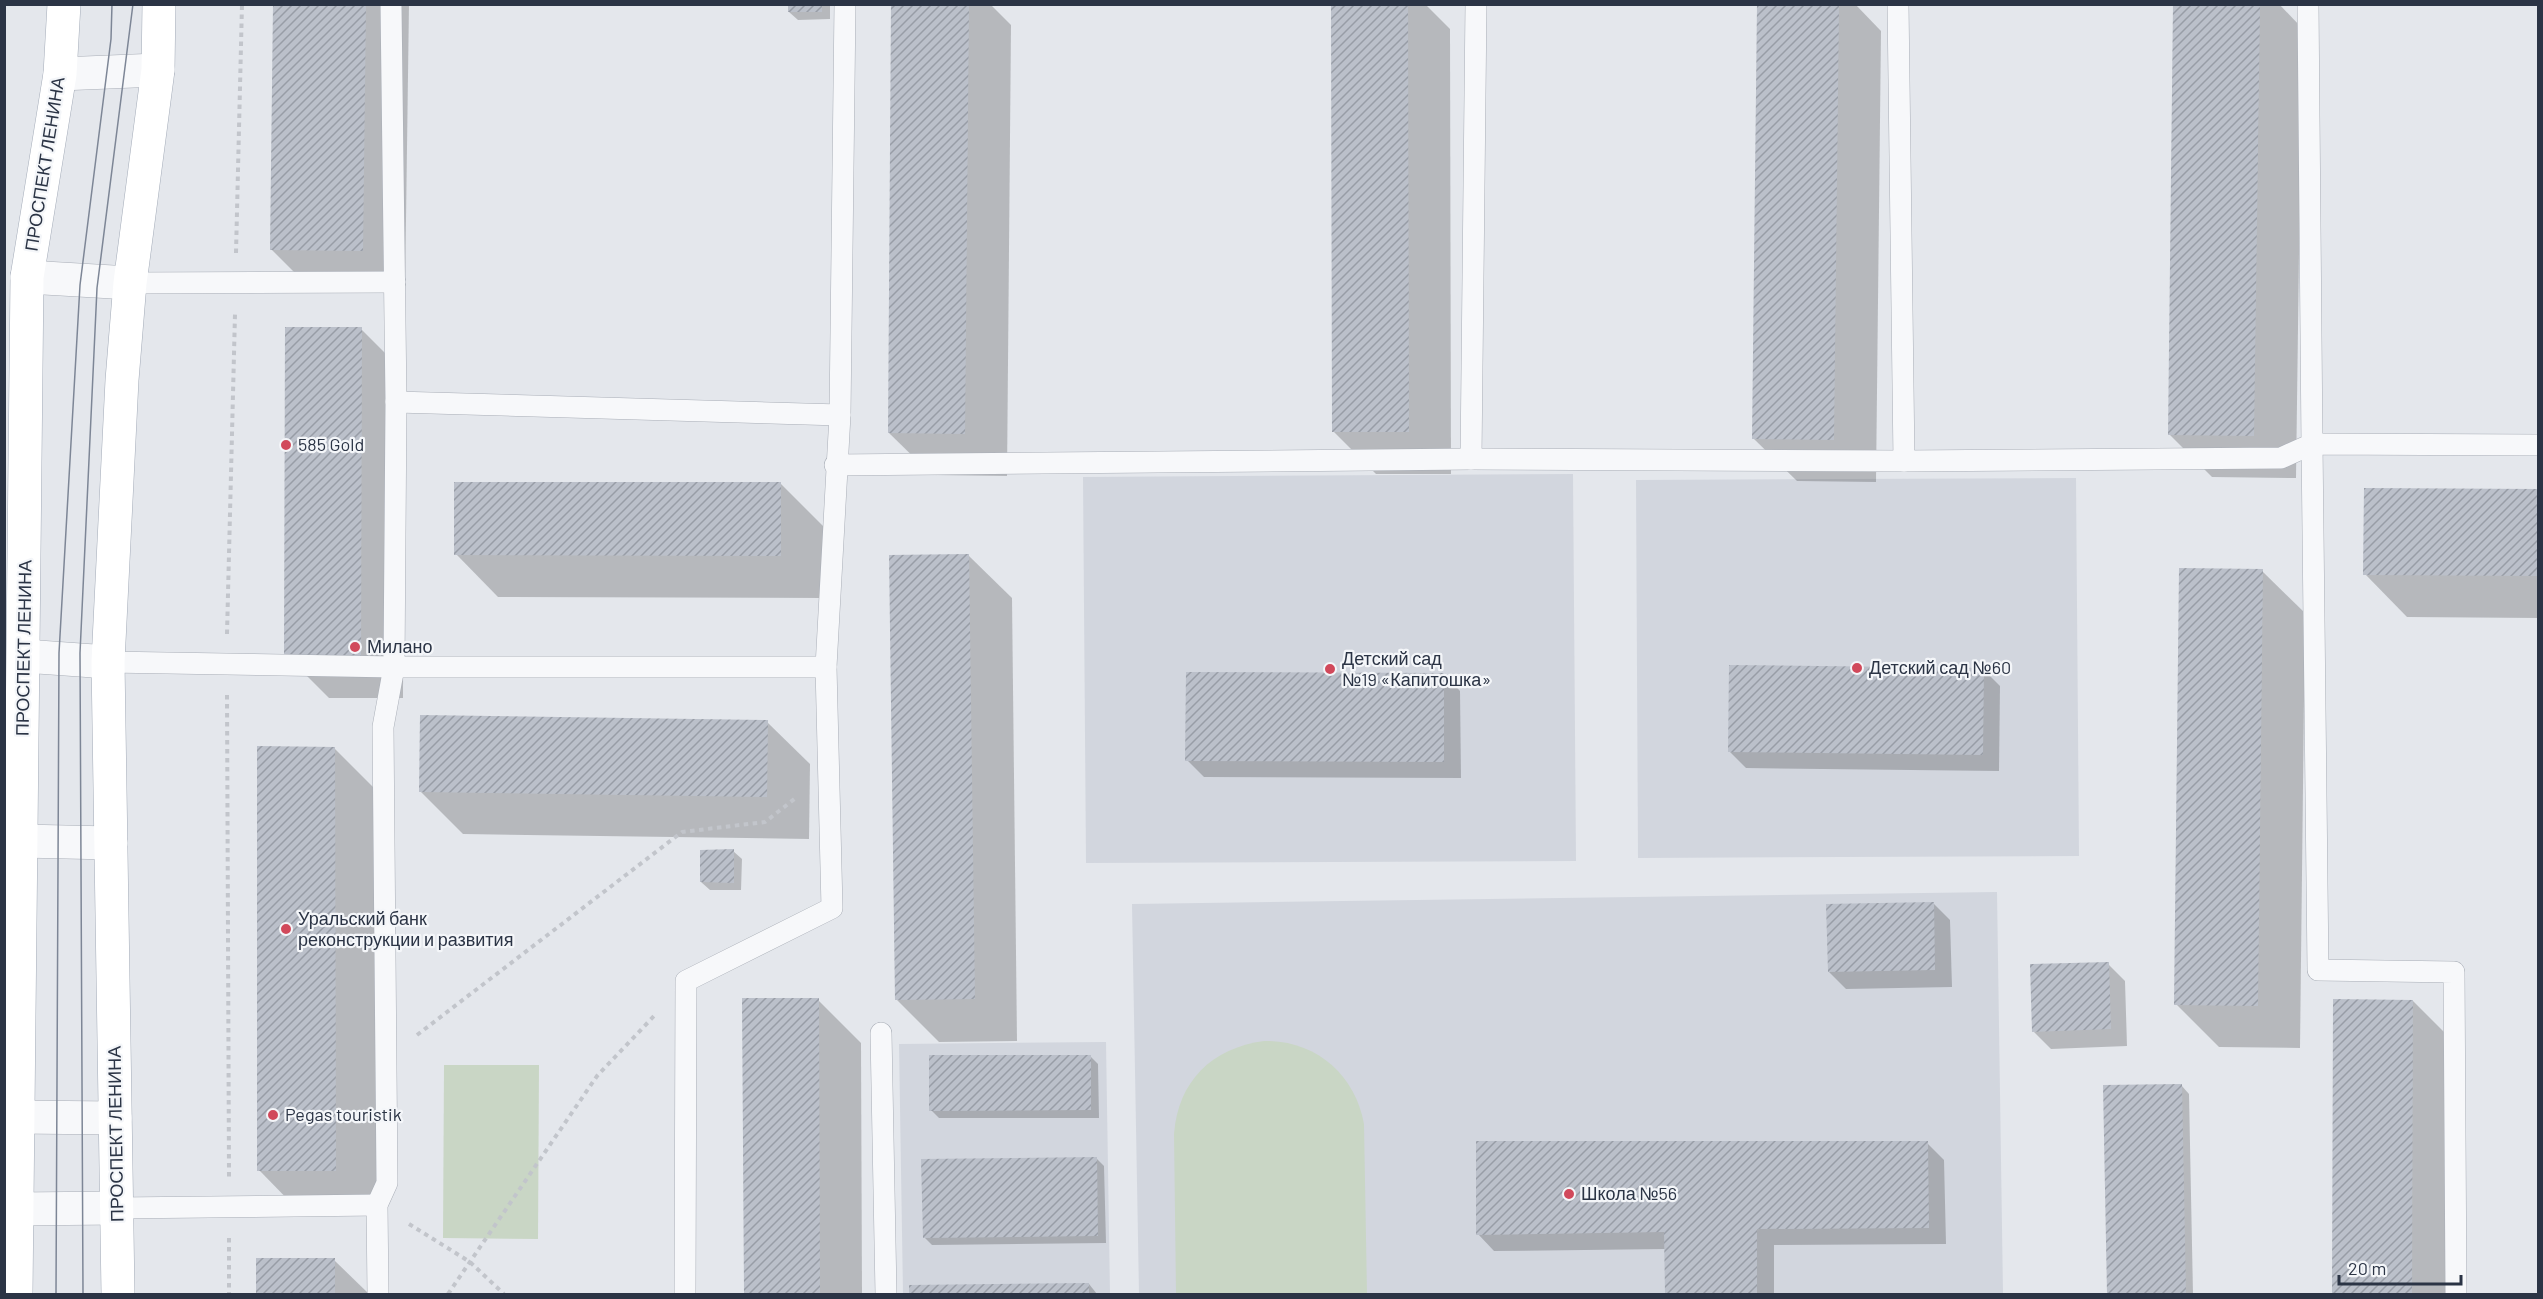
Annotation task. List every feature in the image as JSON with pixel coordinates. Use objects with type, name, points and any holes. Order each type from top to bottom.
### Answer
[{"type":"main road","name":"ПРОСПЕКТ ЛЕНИНА","points":[[16,1294],[16,1209],[11,1117],[13,840],[24,656],[27,277],[60,74],[64,4]]},
{"type":"main road","name":"ПРОСПЕКТ ЛЕНИНА","points":[[118,1294],[108,662],[122,380],[130,283],[158,70],[159,4]]},
{"type":"street","points":[[60,74],[158,70]]},
{"type":"street","points":[[27,277],[130,283]]},
{"type":"street","points":[[24,656],[108,662]]},
{"type":"street","points":[[13,840],[111,843]]},
{"type":"street","points":[[11,1117],[116,1118]]},
{"type":"street","points":[[16,1209],[117,1208]]},
{"type":"lane","points":[[378,1294],[377,1205],[387,1183],[383,727],[394,667],[396,402],[391,4]]},
{"type":"lane","points":[[685,1294],[686,981],[832,908],[826,667],[835,465],[840,415],[845,4]]},
{"type":"lane","points":[[1471,459],[1476,4]]},
{"type":"lane","points":[[1898,4],[1904,461]]},
{"type":"lane","points":[[2308,4],[2318,970],[2454,972],[2456,1294]]},
{"type":"lane","points":[[130,283],[394,282]]},
{"type":"lane","points":[[396,402],[840,415]]},
{"type":"lane","points":[[835,465],[1471,459],[1904,461],[2281,458],[2312,444],[2538,445]]},
{"type":"lane","points":[[108,662],[394,667],[826,667]]},
{"type":"lane","points":[[881,1033],[886,1294]]},
{"type":"lane","points":[[117,1208],[377,1205]]},
{"type":"path","points":[[386,1059],[682,832],[765,822],[828,773]]},
{"type":"path","points":[[448,1294],[597,1076],[686,981]]},
{"type":"path","points":[[377,1205],[470,1262],[504,1294]]},
{"type":"shaded area","name":"Детский сад №19 «Капитошка»","points":[[1573,474],[1576,861],[1086,863],[1083,477]]},
{"type":"shaded area","name":"Детский сад №60","points":[[2076,478],[2079,856],[1638,858],[1636,480]]},
{"type":"shaded area","name":"Школа №56","points":[[1997,892],[2003,1294],[1139,1294],[1132,904]]},
{"type":"shaded area","points":[[1106,1042],[1110,1294],[903,1294],[899,1044]]},
{"type":"green space","points":[[1264,1041],[1283,1042],[1300,1047],[1330,1063],[1352,1090],[1359,1106],[1364,1124],[1367,1294],[1176,1294],[1174,1134],[1182,1098],[1201,1070],[1214,1060],[1229,1051]]},
{"type":"green space","points":[[444,1065],[539,1065],[538,1239],[443,1238]]},
{"type":"building","points":[[273,4],[366,4],[363,251],[270,250]]},
{"type":"building","points":[[788,4],[822,4],[822,12],[788,12]]},
{"type":"building","points":[[891,4],[969,4],[965,434],[888,433]]},
{"type":"building","points":[[1331,4],[1408,4],[1409,432],[1332,432]]},
{"type":"building","points":[[1757,4],[1839,4],[1834,440],[1752,439]]},
{"type":"building","points":[[2173,4],[2260,4],[2254,436],[2168,435]]},
{"type":"building","points":[[285,327],[362,327],[361,656],[284,656]]},
{"type":"building","points":[[454,482],[781,482],[781,556],[454,555]]},
{"type":"building","points":[[2364,488],[2538,489],[2538,576],[2363,575]]},
{"type":"building","points":[[969,554],[975,999],[895,1000],[889,555]]},
{"type":"building","points":[[2179,568],[2263,569],[2258,1006],[2174,1005]]},
{"type":"building","points":[[1729,665],[1984,668],[1983,755],[1728,752]]},
{"type":"building","points":[[1186,672],[1444,673],[1444,762],[1185,761]]},
{"type":"building","points":[[420,715],[768,720],[767,797],[419,792]]},
{"type":"building","points":[[257,746],[335,747],[336,1171],[257,1171]]},
{"type":"building","points":[[734,849],[734,883],[700,882],[700,850]]},
{"type":"building","points":[[1934,902],[1935,970],[1828,972],[1826,904]]},
{"type":"building","points":[[2109,962],[2111,1029],[2032,1032],[2030,964]]},
{"type":"building","points":[[742,998],[819,998],[820,1294],[744,1294]]},
{"type":"building","points":[[2333,999],[2413,1000],[2412,1294],[2332,1294]]},
{"type":"building","points":[[929,1055],[1091,1055],[1091,1110],[929,1111]]},
{"type":"building","points":[[2182,1084],[2186,1294],[2107,1294],[2103,1085]]},
{"type":"building","points":[[1476,1141],[1928,1141],[1929,1228],[1757,1229],[1757,1294],[1665,1294],[1664,1232],[1476,1235]]},
{"type":"building","points":[[1097,1157],[1098,1236],[923,1238],[921,1159]]},
{"type":"building","points":[[256,1258],[335,1258],[335,1294],[256,1294]]},
{"type":"building","points":[[1089,1283],[1089,1294],[909,1294],[909,1285]]},
{"type":"tram line","points":[[56,1294],[59,653],[80,285],[111,39],[112,4]]},
{"type":"tram line","points":[[83,1294],[80,653],[97,288],[133,4]]},
{"type":"place","name":"585 Gold","points":[[286,445]]},
{"type":"place","name":"Милано","points":[[355,647]]},
{"type":"place","name":"Детский сад №60","points":[[1857,668]]},
{"type":"place","name":"Детский сад №19 «Капитошка»","points":[[1330,669]]},
{"type":"place","name":"Уральский банк реконструкции и развития","points":[[286,929]]},
{"type":"place","name":"Pegas touristik","points":[[273,1115]]},
{"type":"place","name":"Школа №56","points":[[1569,1194]]}]
